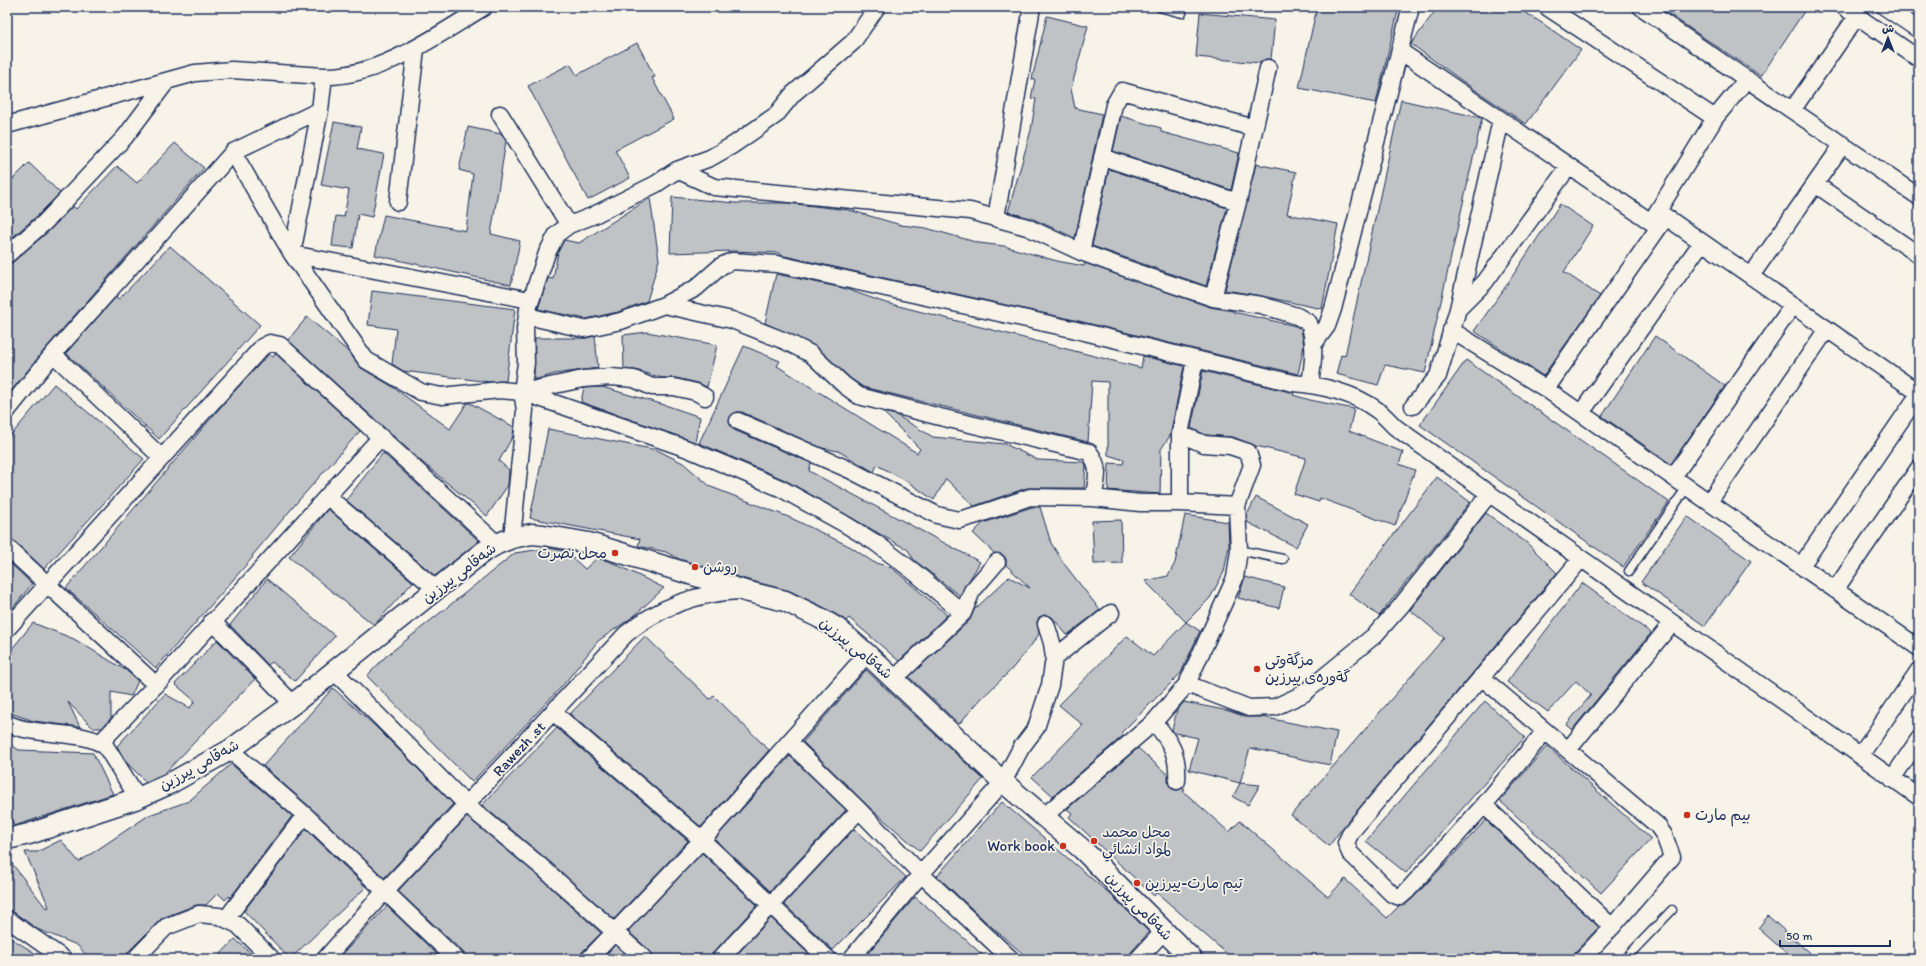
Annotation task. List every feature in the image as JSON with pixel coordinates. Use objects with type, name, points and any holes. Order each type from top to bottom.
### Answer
[{"type":"street","points":[[7,125],[195,73],[232,70],[339,77],[360,72],[416,48],[484,7]]},
{"type":"street","points":[[504,541],[525,410],[522,392],[526,363],[525,329],[527,316],[530,300],[557,234],[569,225],[621,202],[677,170],[710,158],[733,145],[776,115],[793,94],[853,42],[877,7]]},
{"type":"street","points":[[996,218],[1032,7]]},
{"type":"street","points":[[1313,345],[1327,326],[1333,309],[1411,7]]},
{"type":"street","points":[[1547,7],[1715,118]]},
{"type":"street","points":[[1641,7],[1793,109],[1919,197]]},
{"type":"street","points":[[1885,7],[1916,28],[1898,45]]},
{"type":"street","points":[[1793,109],[1850,11],[1919,59]]},
{"type":"street","points":[[398,202],[416,48]]},
{"type":"street","points":[[1400,51],[1650,222]]},
{"type":"street","points":[[1213,298],[1238,202],[1268,68]]},
{"type":"street","points":[[292,254],[320,110],[324,76]]},
{"type":"street","points":[[1650,222],[1715,118],[1747,79]]},
{"type":"street","points":[[7,255],[45,222],[125,137],[167,81]]},
{"type":"street","points":[[1081,252],[1114,105],[1122,91],[1254,128]]},
{"type":"street","points":[[7,412],[53,354],[233,152],[320,110]]},
{"type":"street","points":[[500,114],[569,225]]},
{"type":"street","points":[[1413,406],[1438,376],[1458,309],[1501,120]]},
{"type":"street","points":[[1751,276],[1843,144]]},
{"type":"street","points":[[233,152],[292,254],[366,360],[421,392],[442,396],[500,390],[522,392],[688,449],[780,488],[843,523],[876,543],[913,571],[963,613]]},
{"type":"street","points":[[1102,157],[1238,202]]},
{"type":"street","points":[[1458,309],[1485,282],[1569,166]]},
{"type":"street","points":[[677,170],[714,187],[970,212],[996,218],[1027,227],[1081,252],[1213,298],[1261,305],[1304,319],[1309,323],[1312,332],[1313,358],[1310,384]]},
{"type":"street","points":[[1815,184],[1919,255]]},
{"type":"street","points":[[1650,222],[1666,217]]},
{"type":"street","points":[[1666,217],[1919,393],[1801,566]]},
{"type":"street","points":[[1546,389],[1666,217]]},
{"type":"street","points":[[1581,413],[1702,242]]},
{"type":"street","points":[[292,254],[530,300]]},
{"type":"street","points":[[527,316],[584,329],[621,320],[664,305],[696,288],[721,266],[732,262],[777,264],[1064,328],[1293,383],[1310,384],[1355,397],[1377,410],[1395,427],[1919,797]]},
{"type":"street","points":[[664,305],[732,320],[791,344],[811,354],[844,385],[859,396],[933,416],[1089,452],[1096,460],[1098,478],[1093,498]]},
{"type":"street","points":[[1673,477],[1793,305]]},
{"type":"street","points":[[1709,502],[1827,329]]},
{"type":"street","points":[[1452,330],[1546,389],[1919,648]]},
{"type":"street","points":[[7,629],[262,348],[270,343],[280,345],[381,437],[504,541]]},
{"type":"street","points":[[53,354],[162,458]]},
{"type":"street","points":[[1180,503],[1180,434],[1195,360]]},
{"type":"street","points":[[522,392],[583,379],[611,377],[634,379],[652,387],[674,387],[696,392],[705,398]]},
{"type":"street","points":[[738,420],[850,470],[937,515],[959,520],[1030,497],[1093,498],[1140,503],[1180,503],[1237,506]]},
{"type":"street","points":[[1043,818],[1154,722],[1187,684],[1235,578],[1239,550],[1237,506],[1252,465],[1248,452],[1230,446],[1204,444],[1180,434]]},
{"type":"street","points":[[101,742],[156,685],[212,621],[381,437]]},
{"type":"street","points":[[1836,590],[1919,468]]},
{"type":"street","points":[[1187,684],[1249,708],[1275,707],[1303,694],[1376,635],[1400,607],[1489,494]]},
{"type":"street","points":[[327,496],[436,589]]},
{"type":"street","name":"شەقامی پیرزین","points":[[7,839],[29,834],[138,798],[169,784],[230,750],[293,704],[436,589],[504,541],[543,535],[589,543],[745,591],[785,601],[803,608],[837,628],[894,679],[1003,782],[1100,866],[1163,932],[1192,959]]},
{"type":"street","points":[[7,547],[156,685]]},
{"type":"street","points":[[1545,731],[1484,805],[1407,892],[1400,897],[1392,894],[1350,853],[1346,843],[1351,832],[1581,559]]},
{"type":"street","points":[[894,679],[963,613],[972,591],[996,562]]},
{"type":"street","name":"Rawezh .st","points":[[325,959],[384,892],[467,805],[614,646],[642,621],[669,607],[691,598],[709,594],[745,591]]},
{"type":"street","points":[[1054,658],[1111,613]]},
{"type":"street","points":[[212,621],[293,704]]},
{"type":"street","points":[[1568,750],[1672,623]]},
{"type":"street","points":[[851,959],[921,874],[1003,782],[1021,748],[1036,728],[1050,685],[1054,658],[1052,643],[1046,624]]},
{"type":"street","points":[[589,959],[702,840],[867,654]]},
{"type":"street","points":[[1860,756],[1919,670]]},
{"type":"street","points":[[334,671],[467,805],[544,869],[645,959]]},
{"type":"street","points":[[1481,677],[1657,825],[1664,835],[1672,857],[1612,927],[1582,959]]},
{"type":"street","points":[[553,712],[702,840],[828,959]]},
{"type":"street","points":[[1154,722],[1170,742],[1178,768],[1178,781]]},
{"type":"street","points":[[7,723],[31,732],[89,737],[101,742],[106,747],[138,798]]},
{"type":"street","points":[[1892,778],[1919,739]]},
{"type":"street","points":[[789,742],[859,810],[921,874],[1011,959]]},
{"type":"street","points":[[230,750],[305,815],[384,892],[456,959]]},
{"type":"street","points":[[1484,805],[1612,927]]},
{"type":"street","points":[[720,959],[859,810]]},
{"type":"street","points":[[226,919],[305,815]]},
{"type":"street","points":[[135,959],[166,927],[199,914],[219,916],[238,925],[272,959]]},
{"type":"street","points":[[7,919],[64,959]]},
{"type":"street","points":[[1138,959],[1163,932]]},
{"type":"lane","points":[[1159,7],[1182,12]]},
{"type":"lane","points":[[1629,571],[1687,487]]},
{"type":"lane","points":[[1239,550],[1283,559]]},
{"type":"lane","points":[[1625,959],[1672,910]]},
{"type":"building","points":[[1317,7],[1399,7],[1376,103],[1299,88]]},
{"type":"building","points":[[1438,7],[1516,7],[1581,50],[1526,124],[1411,44]]},
{"type":"building","points":[[1658,7],[1807,7],[1761,76]]},
{"type":"building","points":[[1200,13],[1275,20],[1271,59],[1265,59],[1260,63],[1196,57]]},
{"type":"building","points":[[1047,16],[1088,26],[1071,89],[1075,108],[1102,114],[1075,238],[1031,218],[1008,212],[1031,130],[1036,99],[1031,98],[1035,80],[1032,79]]},
{"type":"building","points":[[637,43],[655,77],[652,78],[674,119],[615,150],[630,178],[588,200],[528,86],[570,64],[577,75]]},
{"type":"building","points":[[1401,100],[1482,118],[1425,373],[1385,365],[1378,385],[1336,374],[1341,355],[1345,356]]},
{"type":"building","points":[[1121,116],[1161,128],[1161,132],[1239,153],[1231,190],[1113,151]]},
{"type":"building","points":[[334,122],[361,127],[357,149],[384,154],[372,217],[358,214],[353,248],[332,246],[336,216],[344,217],[349,190],[321,185]]},
{"type":"building","points":[[468,127],[501,134],[506,141],[491,234],[520,241],[511,285],[375,255],[384,215],[466,231],[473,174],[459,170]]},
{"type":"building","points":[[175,143],[204,168],[46,348],[7,396],[7,264],[13,262],[51,229],[73,206],[76,209],[117,166],[137,183]]},
{"type":"building","points":[[29,163],[60,193],[38,215],[7,242],[7,185]]},
{"type":"building","points":[[1256,164],[1296,172],[1287,214],[1338,224],[1322,309],[1262,296],[1225,290]]},
{"type":"building","points":[[1109,169],[1227,208],[1206,286],[1092,246]]},
{"type":"building","points":[[672,197],[735,203],[787,203],[849,210],[901,225],[926,228],[979,243],[1004,246],[1057,261],[1084,266],[1085,263],[1210,307],[1296,326],[1301,329],[1304,346],[1298,374],[1074,320],[780,255],[780,253],[733,251],[670,253]]},
{"type":"building","points":[[650,198],[659,260],[647,301],[618,312],[586,319],[538,309],[548,278],[553,279],[558,252],[564,240],[579,243]]},
{"type":"building","points":[[1560,204],[1593,226],[1564,272],[1600,296],[1543,376],[1474,331],[1502,292]]},
{"type":"building","points":[[170,246],[260,325],[159,439],[66,353],[116,297],[119,299]]},
{"type":"building","points":[[776,274],[843,288],[883,302],[1141,368],[1143,356],[1184,366],[1170,436],[1161,449],[1160,494],[1108,490],[1109,463],[1123,464],[1124,460],[1108,455],[1108,382],[1092,381],[1088,442],[863,387],[850,378],[815,346],[765,323]]},
{"type":"building","points":[[372,291],[515,309],[506,381],[490,382],[403,371],[392,364],[396,329],[368,325]]},
{"type":"building","points":[[307,317],[349,352],[361,368],[390,385],[450,429],[467,403],[470,403],[514,427],[513,436],[499,461],[509,470],[508,485],[487,516],[422,462],[288,340]]},
{"type":"building","points":[[647,332],[717,345],[707,387],[698,383],[676,378],[663,378],[635,370],[624,369],[623,335]]},
{"type":"building","points":[[595,336],[598,368],[554,374],[534,380],[535,338],[586,338]]},
{"type":"building","points":[[1655,336],[1725,386],[1671,464],[1602,416]]},
{"type":"building","points":[[744,346],[780,361],[777,366],[917,453],[920,449],[883,412],[896,415],[933,437],[1005,444],[1038,460],[1084,462],[1086,465],[1084,488],[1027,488],[974,506],[946,479],[934,500],[908,482],[877,465],[874,472],[838,451],[822,448],[742,412],[737,412],[730,417],[729,422],[734,430],[811,463],[809,471],[980,562],[960,596],[914,560],[908,550],[785,480],[699,443]]},
{"type":"building","points":[[269,354],[273,357],[276,354],[360,431],[299,500],[252,556],[253,557],[156,668],[66,588],[231,395]]},
{"type":"building","points":[[1466,360],[1669,502],[1623,567],[1420,425]]},
{"type":"building","points":[[1203,371],[1294,393],[1293,395],[1310,400],[1354,409],[1349,431],[1403,452],[1399,464],[1415,470],[1395,526],[1320,498],[1319,502],[1294,494],[1306,458],[1256,446],[1233,437],[1206,435],[1191,428]]},
{"type":"building","points":[[54,384],[144,459],[44,569],[13,540],[7,538],[7,440]]},
{"type":"building","points":[[602,387],[700,417],[695,442],[581,402],[584,388]]},
{"type":"building","points":[[548,429],[657,450],[683,463],[711,487],[791,518],[851,547],[873,562],[892,568],[947,615],[899,661],[849,618],[846,621],[825,608],[790,591],[679,559],[666,552],[638,546],[640,539],[530,518]]},
{"type":"building","points":[[383,453],[479,541],[435,576],[346,500]]},
{"type":"building","points":[[1437,477],[1470,502],[1379,616],[1349,594]]},
{"type":"building","points":[[1256,497],[1308,524],[1296,547],[1247,522],[1247,515]]},
{"type":"building","points":[[1032,507],[1040,507],[1051,543],[1065,565],[1100,610],[1067,635],[1052,617],[1044,615],[1039,617],[1037,622],[1039,634],[1030,647],[1011,670],[980,700],[959,724],[909,677],[970,620],[974,610],[1009,577],[1030,588],[1006,565],[1006,559],[1003,555],[994,553],[973,533],[983,523]]},
{"type":"building","points":[[328,509],[413,582],[374,625],[289,557]]},
{"type":"building","points":[[1486,513],[1527,543],[1557,573],[1344,826],[1329,846],[1291,815],[1444,638],[1410,610]]},
{"type":"building","points":[[1185,515],[1228,522],[1229,546],[1224,572],[1210,598],[1186,622],[1145,581],[1168,576],[1175,563]]},
{"type":"building","points":[[1687,516],[1751,561],[1705,626],[1641,582]]},
{"type":"building","points":[[1121,520],[1122,563],[1094,564],[1092,521]]},
{"type":"building","points":[[549,548],[565,551],[585,569],[597,558],[611,562],[664,588],[634,616],[598,641],[564,684],[472,782],[367,676],[385,657],[515,553]]},
{"type":"building","points":[[7,560],[32,584],[7,615]]},
{"type":"building","points":[[1245,577],[1284,587],[1279,608],[1238,598]]},
{"type":"building","points":[[267,579],[335,636],[295,681],[272,662],[268,665],[230,625]]},
{"type":"building","points":[[1582,583],[1651,633],[1572,730],[1566,725],[1591,695],[1576,681],[1548,712],[1507,682]]},
{"type":"building","points":[[1186,622],[1200,631],[1181,673],[1121,733],[1124,735],[1053,796],[1032,777],[1083,725],[1059,705],[1127,636],[1153,656]]},
{"type":"building","points":[[33,623],[74,639],[127,671],[138,681],[131,696],[111,692],[111,718],[102,728],[93,728],[68,702],[80,727],[34,721],[7,712],[7,655]]},
{"type":"building","points":[[645,636],[710,699],[714,696],[769,750],[701,827],[570,714]]},
{"type":"building","points":[[217,640],[255,679],[165,773],[146,782],[126,762],[117,746],[165,694],[190,708],[195,701],[175,684]]},
{"type":"building","points":[[866,670],[983,779],[920,851],[870,808],[803,742]]},
{"type":"building","points":[[333,688],[375,726],[453,804],[384,878],[311,808],[263,766]]},
{"type":"building","points":[[1485,701],[1525,737],[1406,873],[1366,841]]},
{"type":"building","points":[[1184,702],[1229,711],[1246,717],[1262,717],[1337,732],[1330,765],[1250,748],[1240,783],[1189,770],[1198,738],[1175,733],[1172,730],[1177,710]]},
{"type":"building","points":[[557,728],[688,841],[614,919],[550,862],[482,805]]},
{"type":"building","points":[[7,743],[19,750],[93,753],[113,794],[14,826],[7,809]]},
{"type":"building","points":[[1547,746],[1651,839],[1601,893],[1500,801]]},
{"type":"building","points":[[1138,748],[1168,775],[1169,785],[1172,789],[1177,790],[1183,788],[1185,790],[1183,791],[1229,832],[1240,821],[1328,897],[1345,879],[1387,918],[1399,906],[1406,904],[1414,897],[1486,820],[1599,927],[1575,952],[1572,959],[1233,959],[1157,893],[1154,896],[1069,817],[1072,813],[1067,809]]},
{"type":"building","points":[[790,756],[846,810],[770,891],[715,839]]},
{"type":"building","points":[[231,764],[292,816],[230,898],[229,896],[225,900],[218,893],[206,905],[196,905],[162,918],[128,952],[126,959],[90,959],[77,945],[37,929],[12,911],[7,910],[7,857],[46,908],[49,907],[25,852],[37,852],[61,840],[79,862],[149,815],[189,801]]},
{"type":"building","points":[[1240,783],[1260,785],[1248,805],[1233,797]]},
{"type":"building","points":[[1002,802],[1111,895],[1149,932],[1125,959],[1029,959],[986,922],[937,876]]},
{"type":"building","points":[[467,817],[538,876],[601,933],[582,952],[580,959],[465,959],[463,952],[398,891]]},
{"type":"building","points":[[306,829],[366,887],[290,959],[244,911]]},
{"type":"building","points":[[854,829],[906,877],[833,950],[784,904]]},
{"type":"building","points":[[702,853],[757,905],[713,953],[711,959],[654,959],[651,952],[628,931]]},
{"type":"building","points":[[915,897],[965,939],[987,959],[863,959]]},
{"type":"building","points":[[387,906],[442,959],[338,959]]},
{"type":"building","points":[[1768,916],[1816,959],[1793,959],[1758,928]]},
{"type":"building","points":[[771,918],[814,959],[733,959]]},
{"type":"building","points":[[7,936],[22,945],[44,959],[7,959]]},
{"type":"building","points":[[235,939],[257,959],[216,959]]},
{"type":"building","points":[[615,945],[631,959],[602,959]]},
{"type":"place","name":"محل نصرت","points":[[615,553]]},
{"type":"place","name":"روشن","points":[[695,567]]},
{"type":"place","name":"مزگةوتی گةورەی پیرزین","points":[[1257,669]]},
{"type":"place","name":"بیم مارت","points":[[1687,815]]},
{"type":"place","name":"محل محمد لمواد انشائي","points":[[1094,841]]},
{"type":"place","name":"Work book","points":[[1063,846]]},
{"type":"place","name":"تیم مارت-پیرزین","points":[[1137,883]]}]
